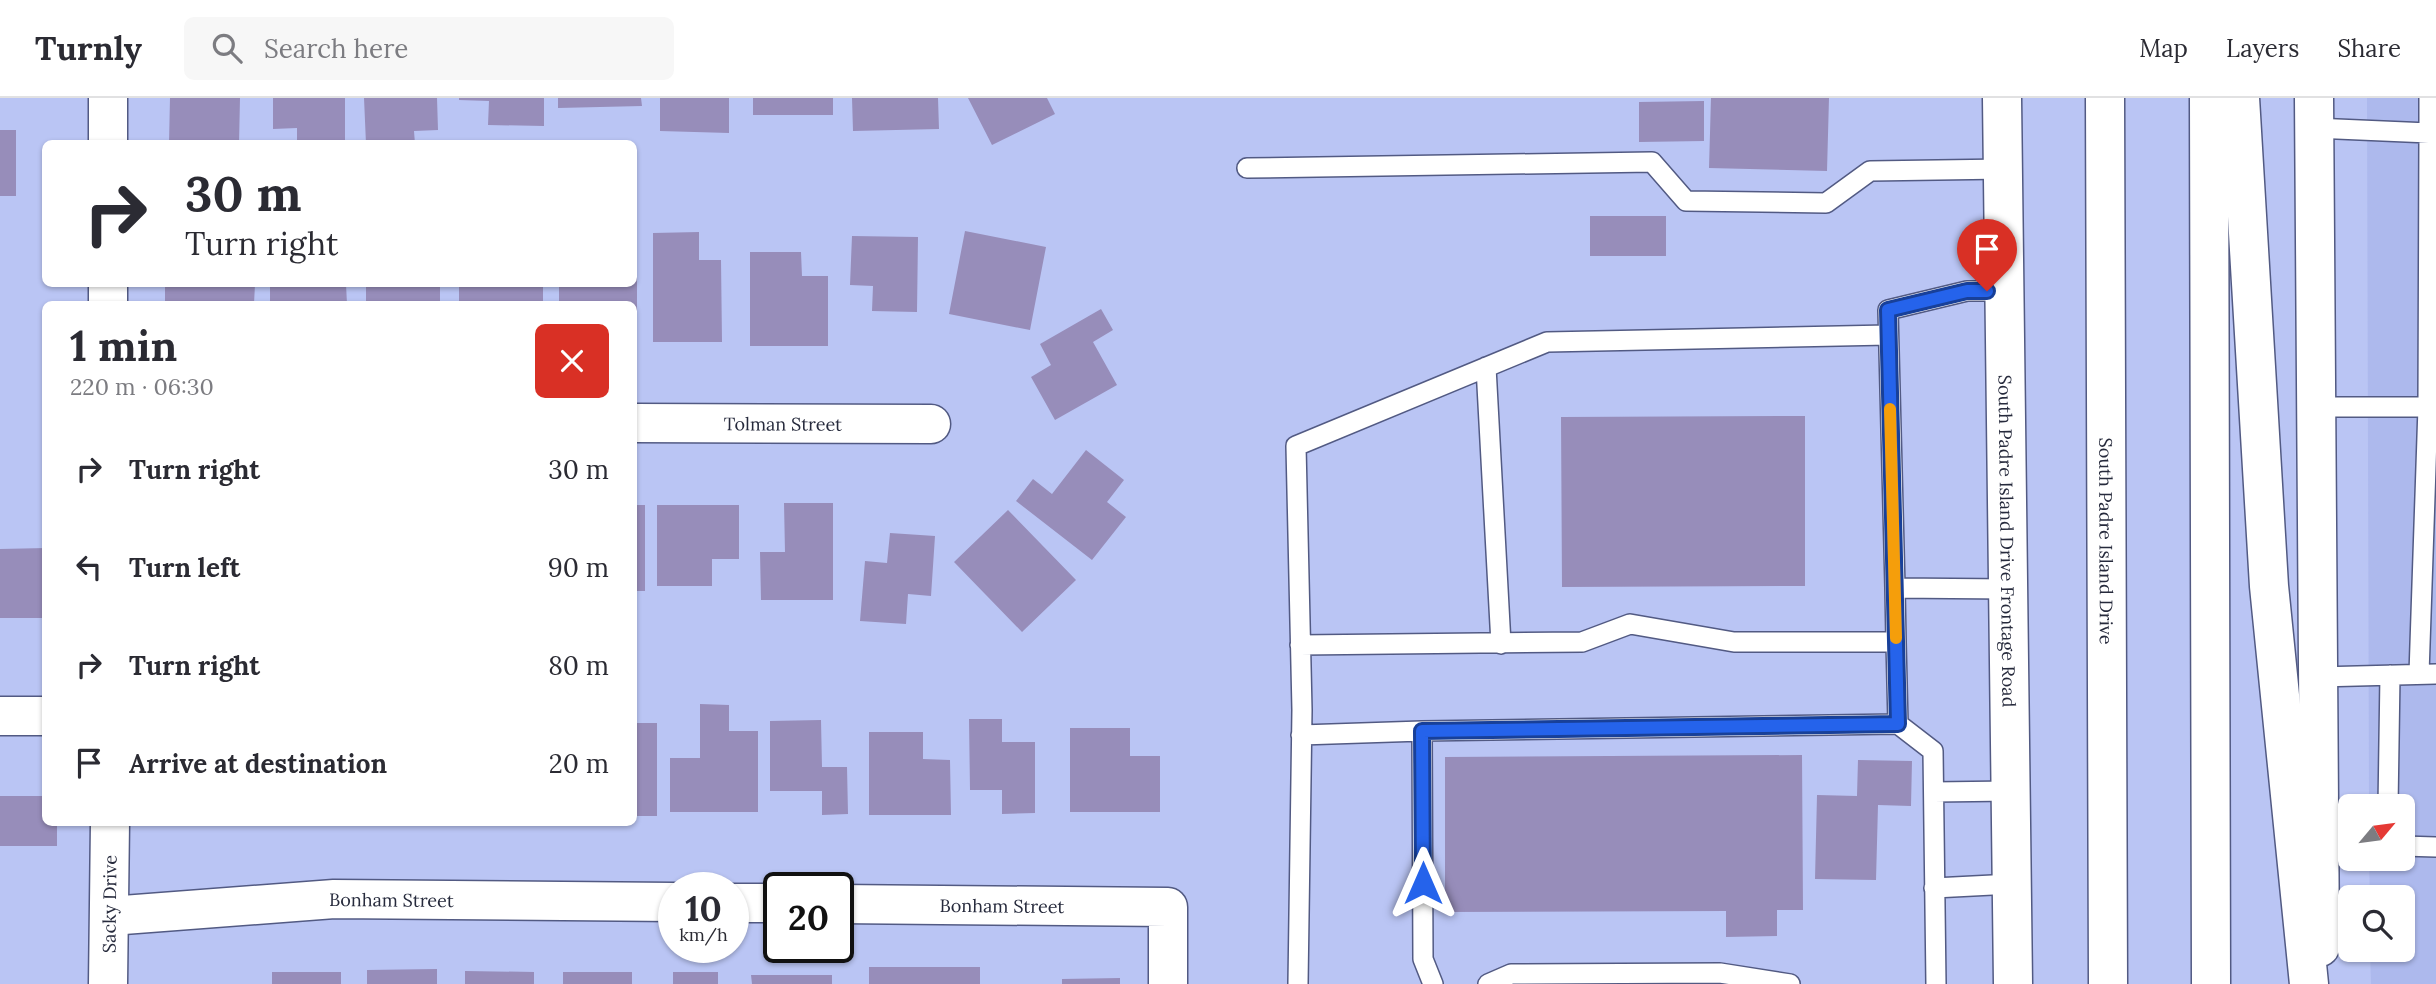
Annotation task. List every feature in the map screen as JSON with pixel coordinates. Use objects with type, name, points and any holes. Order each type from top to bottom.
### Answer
[{"type":"main road","points":[[108,98],[108,140]]},
{"type":"main road","name":"South Padre Island Drive Frontage Road","points":[[2003,98],[2013,984]]},
{"type":"main road","name":"South Padre Island Drive","points":[[2105,98],[2108,984]]},
{"type":"main road","points":[[2209,98],[2211,984]]},
{"type":"main road","points":[[2240,98],[2269,586],[2309,984]]},
{"type":"main road","points":[[2314,113],[2318,677],[2335,845],[2320,984]]},
{"type":"main road","name":"Tolman Street","points":[[637,423],[931,424]]},
{"type":"main road","points":[[0,716],[42,716]]},
{"type":"main road","name":"Sacky Drive","points":[[108,984],[110,826]]},
{"type":"main road","name":"Bonham Street","points":[[110,916],[334,900],[658,902]]},
{"type":"main road","name":"Bonham Street","points":[[854,904],[1168,907],[1168,984]]},
{"type":"lane","points":[[2318,677],[2428,674],[2432,407],[2429,98]]},
{"type":"lane","points":[[2314,113],[2429,133]]},
{"type":"lane","points":[[1247,168],[1652,162],[1686,201],[1826,204],[1870,171],[2005,169]]},
{"type":"lane","points":[[1898,724],[1888,310],[1967,291],[2006,290]]},
{"type":"lane","points":[[1298,984],[1301,735],[1296,446],[1547,342],[1888,335]]},
{"type":"lane","points":[[1486,367],[1501,644]]},
{"type":"lane","points":[[2316,407],[2432,407]]},
{"type":"lane","points":[[1895,588],[2009,589]]},
{"type":"lane","points":[[1300,645],[1582,642],[1630,624],[1734,642],[1896,642]]},
{"type":"lane","points":[[2388,794],[2390,674]]},
{"type":"lane","points":[[1301,735],[1898,724],[1933,751],[1936,984]]},
{"type":"lane","points":[[1422,731],[1423,959],[1433,984]]},
{"type":"lane","points":[[1934,792],[2011,791]]},
{"type":"lane","points":[[2415,846],[2436,846]]},
{"type":"lane","points":[[1934,888],[2012,884]]},
{"type":"lane","points":[[1488,984],[1511,974],[1706,973],[1790,984]]},
{"type":"shaded area","points":[[2367,98],[2436,98],[2436,984],[2371,984],[2370,962],[2415,962],[2415,885],[2370,885],[2369,872],[2415,872],[2415,794],[2369,794]]},
{"type":"building","points":[[170,98],[240,98],[239,140],[169,140]]},
{"type":"building","points":[[273,98],[345,98],[345,140],[297,140],[297,128],[273,129]]},
{"type":"building","points":[[364,98],[437,98],[438,130],[414,131],[415,140],[366,140]]},
{"type":"building","points":[[459,98],[544,98],[544,126],[488,125],[489,101]]},
{"type":"building","points":[[558,98],[641,98],[642,106],[558,108]]},
{"type":"building","points":[[660,98],[729,98],[729,133],[660,131]]},
{"type":"building","points":[[753,98],[833,98],[833,115],[753,115]]},
{"type":"building","points":[[852,98],[938,98],[939,129],[853,131]]},
{"type":"building","points":[[968,98],[1047,98],[1055,114],[992,145]]},
{"type":"building","points":[[1711,98],[1829,98],[1827,171],[1709,168]]},
{"type":"building","points":[[1704,101],[1704,141],[1639,142],[1639,102]]},
{"type":"building","points":[[0,130],[16,130],[16,196],[0,196]]},
{"type":"building","points":[[1590,216],[1666,216],[1666,256],[1590,256]]},
{"type":"building","points":[[965,231],[1046,247],[1030,330],[949,314]]},
{"type":"building","points":[[699,232],[699,260],[721,260],[722,342],[653,342],[653,233]]},
{"type":"building","points":[[852,236],[918,237],[917,312],[872,311],[873,286],[850,285]]},
{"type":"building","points":[[750,252],[801,252],[802,276],[828,276],[828,346],[750,346]]},
{"type":"building","points":[[165,287],[255,287],[254,301],[165,301]]},
{"type":"building","points":[[270,287],[346,287],[347,301],[270,301]]},
{"type":"building","points":[[366,287],[440,287],[440,301],[366,301]]},
{"type":"building","points":[[459,287],[543,287],[543,301],[459,301]]},
{"type":"building","points":[[559,287],[637,287],[637,301],[559,301]]},
{"type":"building","points":[[1101,309],[1113,330],[1093,342],[1117,385],[1055,420],[1031,377],[1051,365],[1040,344]]},
{"type":"building","points":[[1805,416],[1805,586],[1562,587],[1561,417]]},
{"type":"building","points":[[1086,450],[1124,480],[1107,502],[1126,517],[1092,560],[1016,501],[1033,479],[1052,494]]},
{"type":"building","points":[[784,503],[833,503],[833,600],[761,600],[760,552],[785,552]]},
{"type":"building","points":[[637,505],[645,505],[645,591],[637,591]]},
{"type":"building","points":[[657,505],[739,505],[739,559],[712,559],[712,586],[657,586]]},
{"type":"building","points":[[1008,510],[1076,580],[1022,632],[954,562]]},
{"type":"building","points":[[890,533],[935,536],[931,596],[908,594],[906,624],[860,621],[865,561],[887,563]]},
{"type":"building","points":[[42,548],[42,618],[0,618],[0,549]]},
{"type":"building","points":[[700,704],[729,705],[729,731],[758,731],[758,812],[670,812],[670,758],[700,758]]},
{"type":"building","points":[[969,719],[1002,719],[1002,742],[1035,742],[1035,813],[1002,814],[1002,790],[970,790]]},
{"type":"building","points":[[821,720],[822,767],[847,767],[848,814],[822,815],[822,791],[770,791],[770,721]]},
{"type":"building","points":[[637,723],[657,723],[657,816],[637,816]]},
{"type":"building","points":[[1070,728],[1130,728],[1130,756],[1160,756],[1160,812],[1070,812]]},
{"type":"building","points":[[869,732],[923,732],[923,759],[950,760],[951,815],[869,815]]},
{"type":"building","points":[[1802,755],[1803,910],[1777,910],[1777,936],[1726,937],[1726,911],[1445,912],[1445,757]]},
{"type":"building","points":[[1858,760],[1912,761],[1911,806],[1878,805],[1876,880],[1815,879],[1817,795],[1857,796]]},
{"type":"building","points":[[0,796],[42,796],[42,826],[57,826],[57,846],[0,846]]},
{"type":"building","points":[[869,967],[980,967],[980,984],[869,984]]},
{"type":"building","points":[[437,969],[437,984],[367,984],[367,970]]},
{"type":"building","points":[[465,971],[534,972],[534,984],[465,984]]},
{"type":"building","points":[[272,972],[341,972],[341,984],[272,984]]},
{"type":"building","points":[[563,972],[632,972],[632,984],[563,984]]},
{"type":"building","points":[[673,972],[718,972],[718,984],[673,984]]},
{"type":"building","points":[[751,975],[832,975],[832,984],[752,984]]},
{"type":"building","points":[[1120,978],[1120,984],[1062,984],[1062,979]]},
{"type":"slow traffic","points":[[1890,409],[1896,638]]},
{"type":"route","points":[[1423,883],[1422,731],[1898,724],[1888,310],[1967,291],[1987,291]]}]
